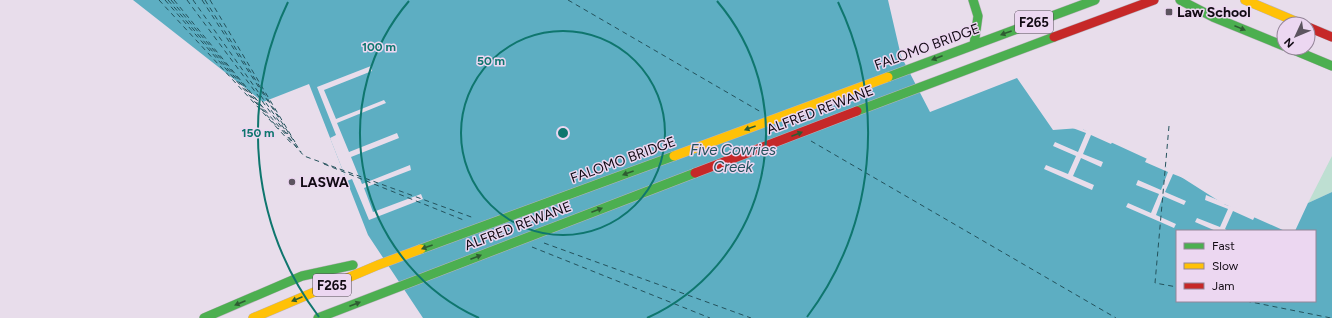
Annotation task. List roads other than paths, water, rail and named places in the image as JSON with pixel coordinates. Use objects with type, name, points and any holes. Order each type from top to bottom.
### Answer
[{"type":"main road","points":[[973,0],[978,16],[974,45]]},
{"type":"main road","name":"FALOMO BRIDGE","points":[[253,318],[411,252],[1095,0]]},
{"type":"main road","name":"ALFRED REWANE","points":[[318,318],[903,94],[1154,0]]},
{"type":"main road","points":[[1180,0],[1213,17],[1276,43]]},
{"type":"main road","points":[[1245,0],[1283,16]]},
{"type":"main road","points":[[1316,30],[1332,37]]},
{"type":"main road","points":[[1308,56],[1332,66]]},
{"type":"main road","points":[[204,318],[302,276],[411,252]]},
{"type":"main road","points":[[363,311],[420,279]]},
{"type":"water","name":"Five Cowries Creek","points":[[133,0],[888,0],[901,56],[930,112],[1017,78],[1053,130],[1080,128],[1167,168],[1222,203],[1283,230],[1176,230],[1176,302],[1316,302],[1316,230],[1295,230],[1308,203],[1332,192],[1332,318],[423,318],[368,235],[309,84],[263,102]]},
{"type":"place","name":"Law School","points":[[1169,12]]},
{"type":"place","name":"LASWA","points":[[292,182]]}]
